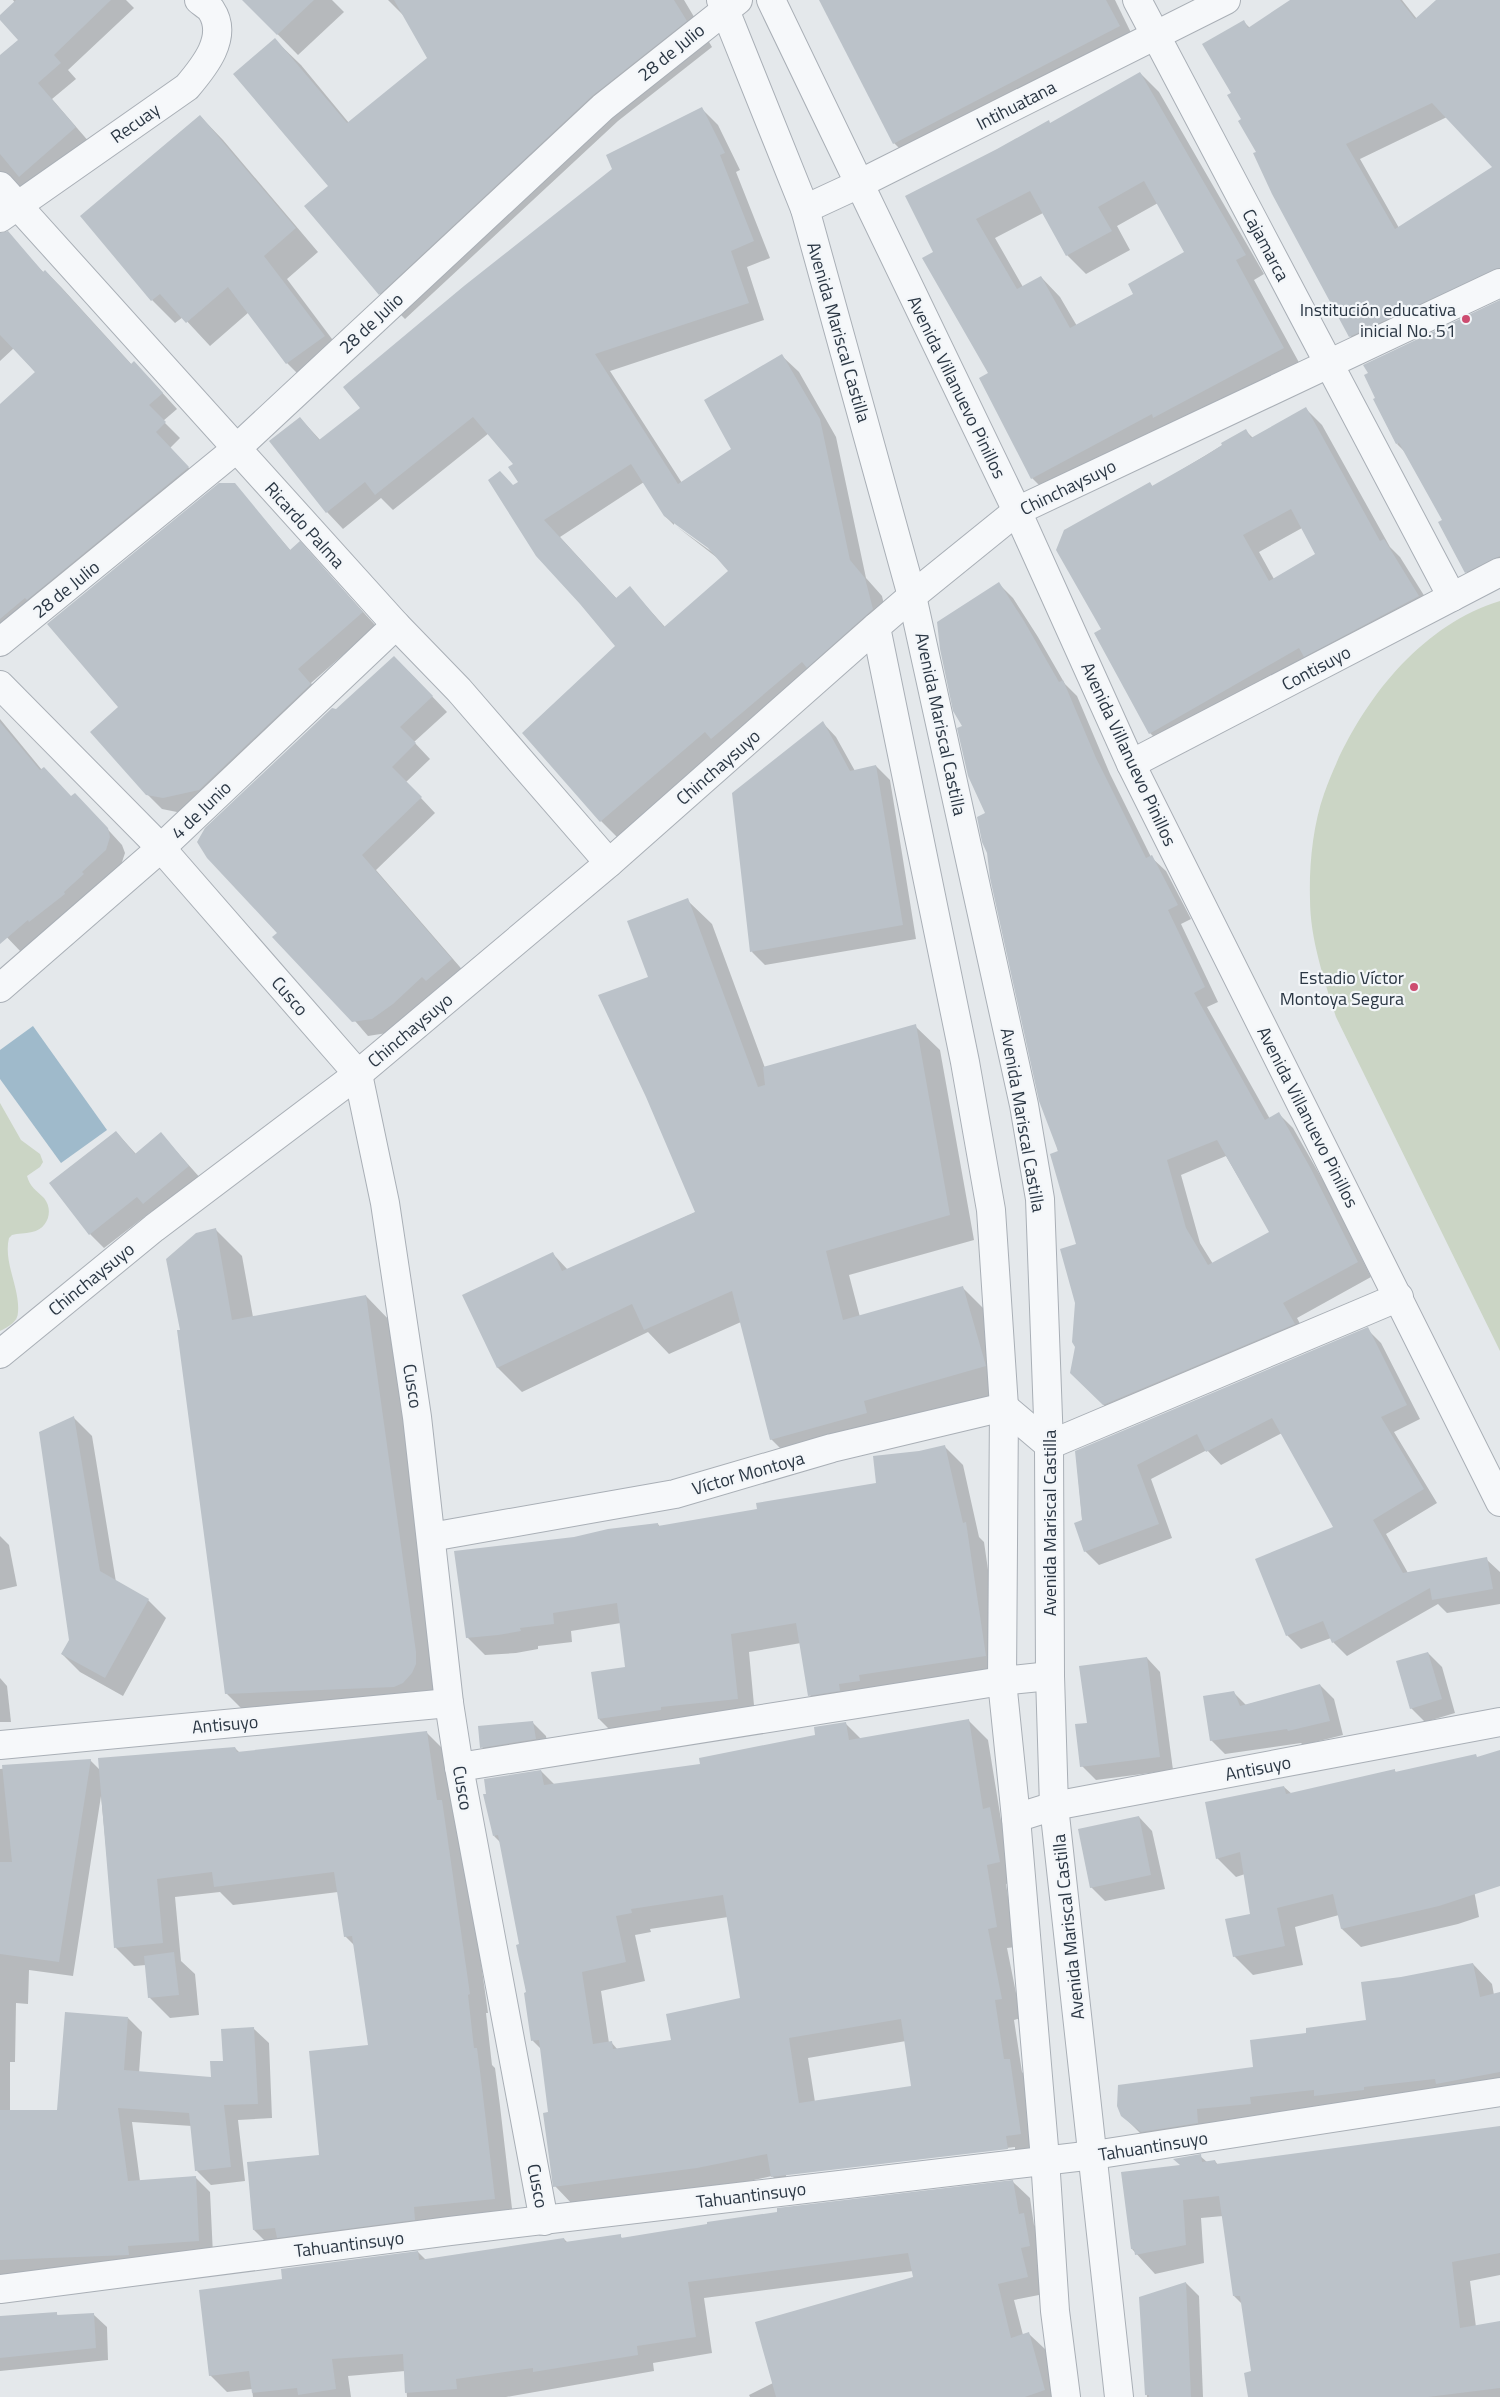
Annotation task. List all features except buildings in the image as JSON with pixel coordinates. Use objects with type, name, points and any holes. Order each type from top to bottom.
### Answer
[{"type":"street","name":"Recuay","points":[[6,203],[187,87],[206,66],[214,46],[217,30],[211,10],[199,0]]},
{"type":"street","name":"Avenida Villanuevo Pinillos","points":[[771,0],[1017,511],[1131,764],[1500,1502]]},
{"type":"street","name":"Cajamarca","points":[[1137,0],[1452,597]]},
{"type":"street","name":"Intihuatana","points":[[804,209],[859,184],[1226,0]]},
{"type":"street","name":"Avenida Mariscal Castilla","points":[[728,3],[804,209],[912,596],[1024,1105],[1038,1190],[1050,1445],[1050,1676],[1054,1806],[1094,2155],[1118,2397]]},
{"type":"street","name":"28 de Julio","points":[[0,642],[236,449],[602,107],[728,3]]},
{"type":"street","name":"Ricardo Palma","points":[[6,203],[236,449],[396,625],[459,690],[609,863]]},
{"type":"street","name":"Chinchaysuyo","points":[[0,1354],[154,1228],[358,1074],[609,863],[912,596],[1017,511],[1500,283]]},
{"type":"street","name":"Contisuyo","points":[[1131,764],[1500,572]]},
{"type":"street","name":"4 de Junio","points":[[0,988],[161,848],[396,625]]},
{"type":"street","points":[[876,627],[965,1062],[991,1210],[1004,1407],[1002,1681],[1016,1818],[1056,2311],[1066,2397]]},
{"type":"street","name":"Cusco","points":[[0,685],[161,848],[358,1074],[385,1203],[417,1417],[449,1703],[544,2221]]},
{"type":"street","points":[[1004,1407],[1050,1445],[1398,1297]]},
{"type":"street","name":"Víctor Montoya","points":[[431,1536],[675,1494],[832,1448],[1004,1407]]},
{"type":"street","points":[[460,1767],[1002,1681],[1050,1676]]},
{"type":"street","name":"Antisuyo","points":[[0,1745],[449,1703]]},
{"type":"street","name":"Antisuyo","points":[[1016,1818],[1054,1806],[1500,1722]]},
{"type":"street","name":"Tahuantinsuyo","points":[[0,2289],[450,2231],[1045,2159],[1094,2155],[1500,2092]]},
{"type":"green space","name":"Estadio Víctor Montoya Segura","points":[[1500,601],[1500,1351],[1336,1017],[1322,974],[1312,929],[1310,886],[1314,832],[1320,806],[1336,763],[1370,704],[1391,676],[1415,652],[1441,631],[1469,613]]},
{"type":"green space","points":[[0,1103],[21,1140],[40,1154],[43,1162],[40,1167],[27,1176],[32,1186],[47,1203],[49,1213],[45,1223],[38,1230],[12,1235],[9,1238],[8,1256],[17,1294],[18,1316],[9,1326],[0,1331]]},
{"type":"water","points":[[33,1026],[107,1130],[61,1163],[0,1079],[0,1050]]},
{"type":"place","name":"Institución educativa inicial No. 51","points":[[1466,319]]},
{"type":"place","name":"Estadio Víctor Montoya Segura","points":[[1414,987]]}]
